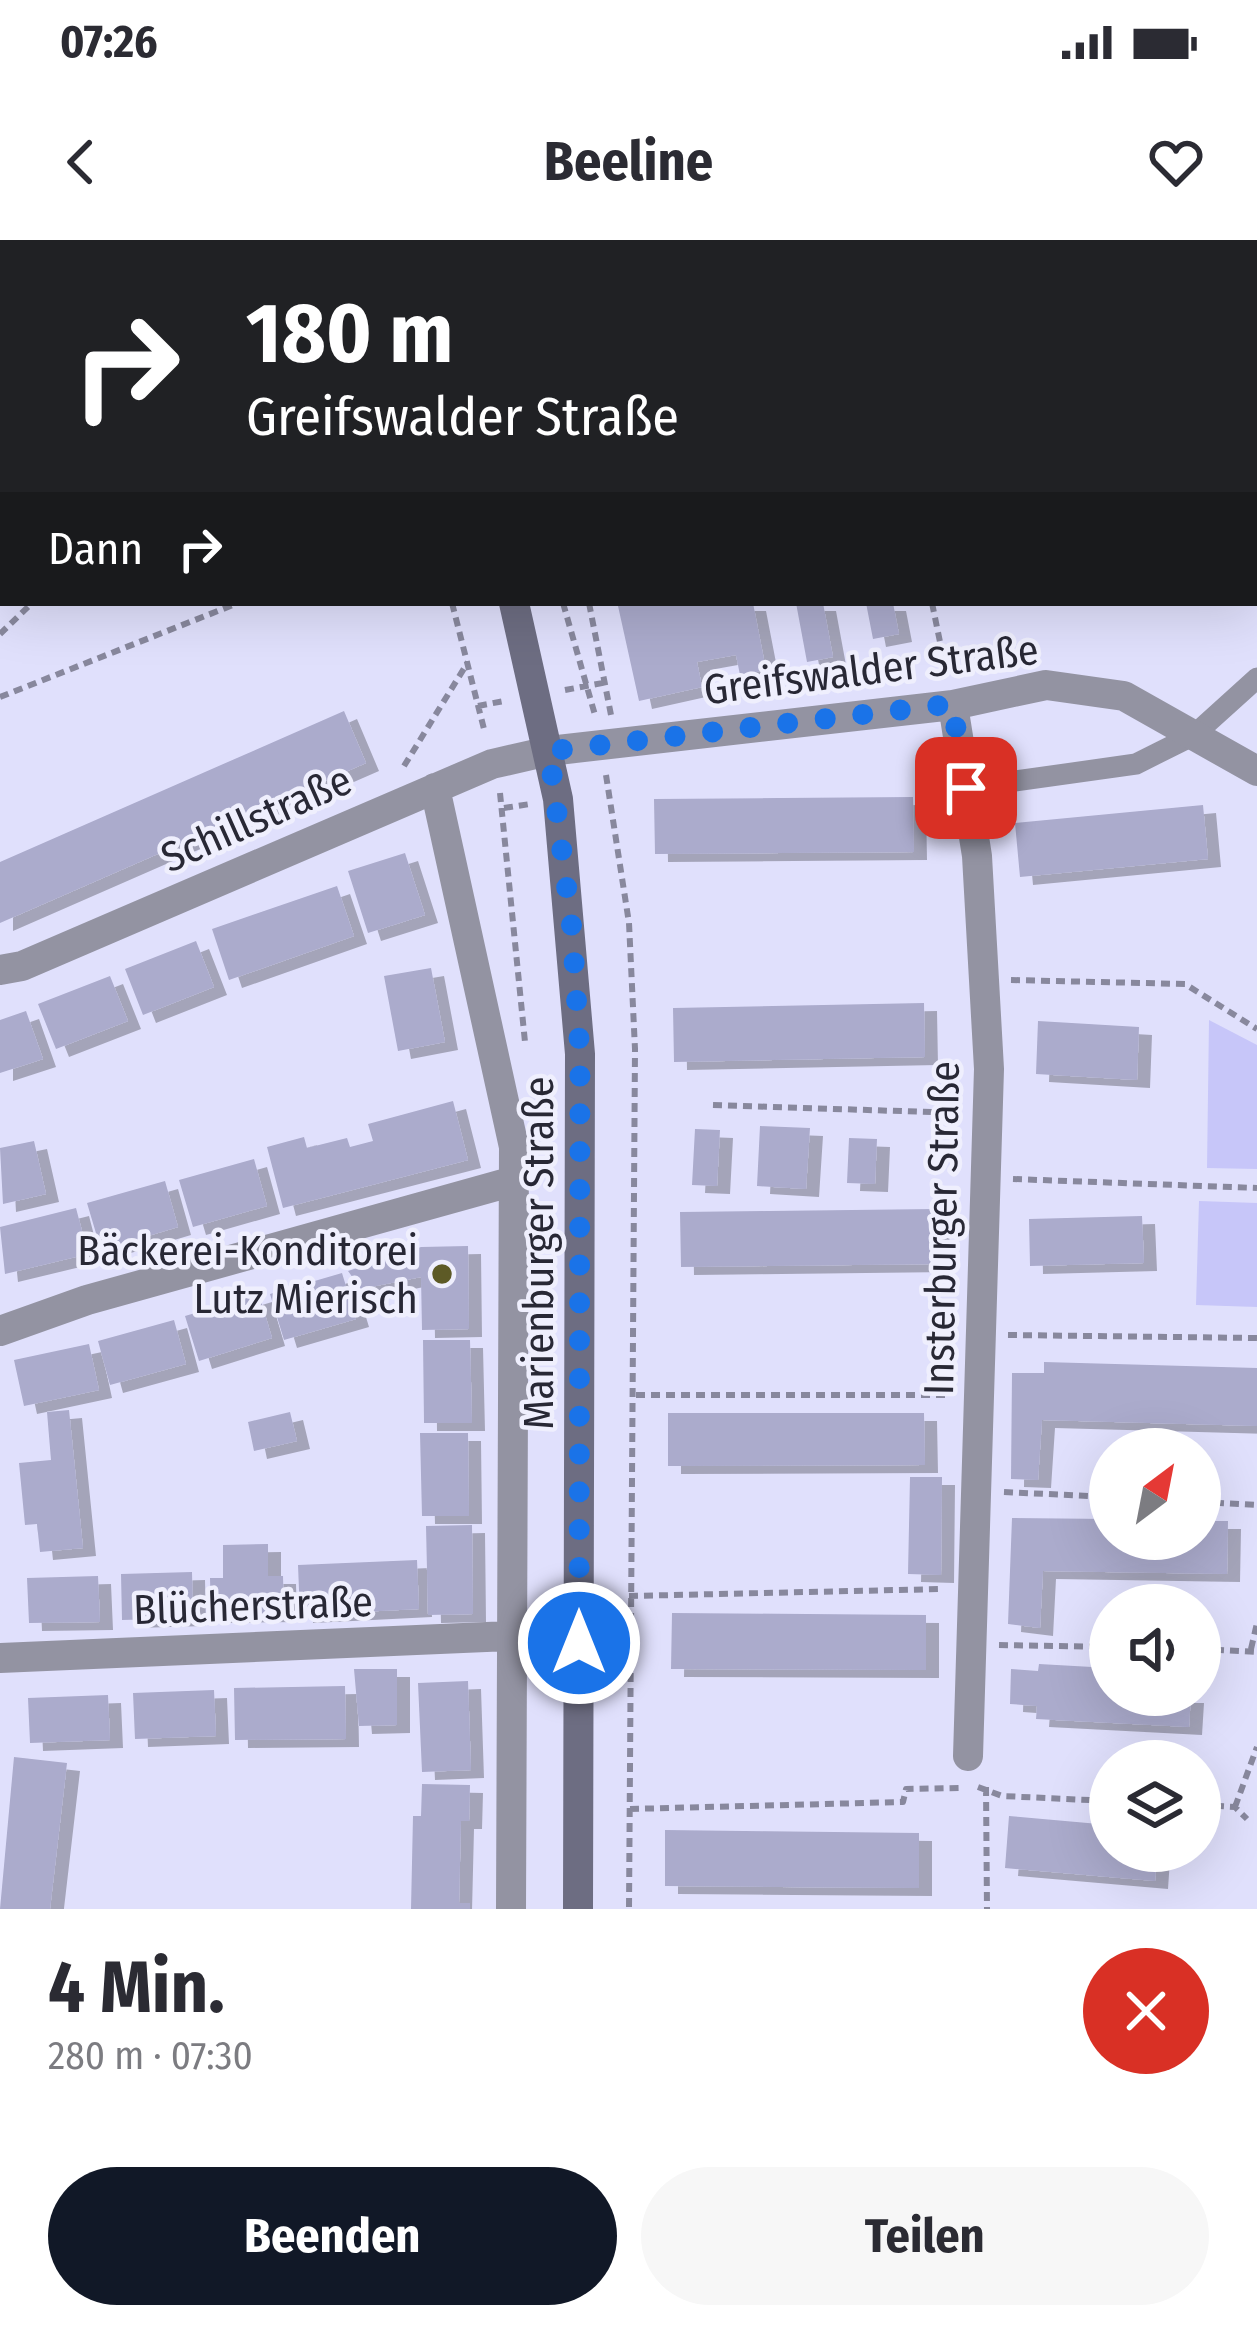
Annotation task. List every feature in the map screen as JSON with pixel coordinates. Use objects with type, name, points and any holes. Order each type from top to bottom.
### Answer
[{"type":"main road","name":"Marienburger Straße","points":[[515,606],[549,751],[572,929],[580,1054],[578,1909]]},
{"type":"street","name":"Greifswalder Straße","points":[[549,751],[952,704],[1046,686],[1124,696],[1257,770]]},
{"type":"street","name":"Insterburger Straße","points":[[952,704],[977,856],[987,1114],[968,1756]]},
{"type":"street","name":"Schillstraße","points":[[0,970],[22,966],[492,764],[549,751]]},
{"type":"street","name":"Marienburger Straße","points":[[435,788],[514,1147],[511,1909]]},
{"type":"street","points":[[0,1331],[87,1300],[514,1181]]},
{"type":"street","name":"Blücherstraße","points":[[0,1658],[510,1636]]},
{"type":"lane","points":[[966,788],[1136,764],[1194,734],[1257,678]]},
{"type":"path","points":[[0,634],[29,606]]},
{"type":"path","points":[[0,697],[230,606]]},
{"type":"path","points":[[453,606],[504,808],[526,1051]]},
{"type":"path","points":[[564,606],[608,743]]},
{"type":"path","points":[[590,606],[608,682],[608,743],[630,944],[635,1049],[629,1909]]},
{"type":"path","points":[[933,606],[952,704]]},
{"type":"path","points":[[377,810],[468,662]]},
{"type":"path","points":[[588,686],[608,682]]},
{"type":"path","points":[[984,979],[1185,984],[1257,1029]]},
{"type":"path","points":[[713,1105],[987,1114]]},
{"type":"path","points":[[986,1178],[1257,1188]]},
{"type":"path","points":[[980,1335],[1257,1338]]},
{"type":"path","points":[[636,1395],[979,1395]]},
{"type":"path","points":[[976,1490],[1089,1496]]},
{"type":"path","points":[[1221,1503],[1257,1505]]},
{"type":"path","points":[[629,1597],[925,1588]]},
{"type":"path","points":[[1221,1649],[1254,1651],[1257,1623]]},
{"type":"path","points":[[971,1645],[1089,1647]]},
{"type":"path","points":[[1235,1807],[1257,1747]]},
{"type":"path","points":[[630,1809],[903,1802],[906,1789],[986,1787],[1002,1796],[1089,1800]]},
{"type":"path","points":[[986,1787],[987,1909]]},
{"type":"path","points":[[1221,1806],[1235,1807],[1247,1819]]},
{"type":"shaded area","points":[[1209,1020],[1257,1045],[1257,1169],[1207,1168]]},
{"type":"shaded area","points":[[1199,1201],[1257,1203],[1257,1307],[1196,1305]]},
{"type":"building","points":[[618,606],[754,606],[766,670],[740,675],[736,655],[697,662],[702,687],[639,701]]},
{"type":"building","points":[[797,606],[824,606],[833,657],[807,662]]},
{"type":"building","points":[[867,606],[894,606],[899,634],[873,639]]},
{"type":"building","points":[[344,711],[366,763],[0,923],[0,862]]},
{"type":"building","points":[[913,797],[914,852],[655,854],[654,799]]},
{"type":"building","points":[[1203,805],[1208,859],[1020,877],[1015,823]]},
{"type":"building","points":[[405,853],[425,915],[368,933],[348,871]]},
{"type":"building","points":[[337,886],[354,936],[229,980],[212,929]]},
{"type":"building","points":[[196,941],[214,987],[143,1015],[125,969]]},
{"type":"building","points":[[431,968],[445,1042],[398,1051],[384,976]]},
{"type":"building","points":[[110,976],[128,1021],[56,1049],[38,1004]]},
{"type":"building","points":[[924,1003],[925,1057],[674,1062],[673,1008]]},
{"type":"building","points":[[26,1011],[43,1059],[0,1073],[0,1020]]},
{"type":"building","points":[[1038,1021],[1139,1027],[1137,1080],[1036,1074]]},
{"type":"building","points":[[453,1101],[468,1160],[283,1208],[267,1147],[304,1137],[307,1148],[347,1138],[350,1147],[373,1141],[368,1124]]},
{"type":"building","points":[[760,1126],[810,1128],[806,1189],[757,1186]]},
{"type":"building","points":[[695,1129],[720,1130],[717,1186],[692,1185]]},
{"type":"building","points":[[849,1138],[877,1139],[875,1184],[847,1183]]},
{"type":"building","points":[[34,1141],[46,1194],[3,1204],[0,1148]]},
{"type":"building","points":[[254,1159],[267,1206],[193,1227],[179,1180]]},
{"type":"building","points":[[165,1181],[178,1227],[101,1250],[87,1203]]},
{"type":"building","points":[[76,1208],[88,1254],[5,1274],[0,1227]]},
{"type":"building","points":[[936,1209],[937,1264],[681,1267],[680,1212]]},
{"type":"building","points":[[1142,1216],[1144,1263],[1030,1266],[1029,1219]]},
{"type":"building","points":[[468,1246],[469,1329],[422,1330],[421,1277],[361,1289],[348,1271],[421,1247]]},
{"type":"building","points":[[342,1273],[356,1319],[284,1340],[270,1294]]},
{"type":"building","points":[[259,1294],[272,1338],[199,1361],[185,1316]]},
{"type":"building","points":[[174,1320],[186,1364],[110,1385],[98,1341]]},
{"type":"building","points":[[423,1340],[470,1340],[472,1423],[424,1423]]},
{"type":"building","points":[[89,1344],[99,1390],[24,1406],[14,1360]]},
{"type":"building","points":[[1044,1362],[1257,1368],[1257,1426],[1042,1420],[1038,1480],[1011,1479],[1012,1373],[1044,1373]]},
{"type":"building","points":[[69,1410],[83,1548],[40,1552],[37,1524],[25,1525],[19,1463],[51,1460],[47,1412]]},
{"type":"building","points":[[290,1412],[297,1441],[254,1451],[248,1422]]},
{"type":"building","points":[[668,1413],[924,1413],[925,1465],[668,1466]]},
{"type":"building","points":[[420,1433],[468,1433],[469,1516],[422,1516]]},
{"type":"building","points":[[910,1477],[942,1477],[941,1575],[908,1574]]},
{"type":"building","points":[[1012,1518],[1089,1519],[1089,1560],[1221,1560],[1221,1521],[1228,1521],[1227,1574],[1043,1571],[1040,1628],[1008,1624]]},
{"type":"building","points":[[472,1525],[473,1614],[428,1615],[426,1526]]},
{"type":"building","points":[[268,1544],[268,1576],[283,1576],[284,1614],[211,1615],[210,1578],[223,1578],[223,1545]]},
{"type":"building","points":[[417,1560],[419,1609],[300,1615],[298,1565]]},
{"type":"building","points":[[192,1572],[193,1618],[122,1620],[121,1574]]},
{"type":"building","points":[[98,1576],[100,1622],[29,1623],[27,1578]]},
{"type":"building","points":[[672,1613],[926,1615],[926,1670],[671,1669]]},
{"type":"building","points":[[1039,1664],[1089,1667],[1089,1716],[1190,1716],[1189,1727],[1036,1719],[1037,1706],[1010,1704],[1011,1669],[1038,1671]]},
{"type":"building","points":[[354,1669],[397,1669],[397,1725],[359,1726]]},
{"type":"building","points":[[468,1681],[471,1770],[422,1772],[418,1683]]},
{"type":"building","points":[[345,1686],[346,1739],[235,1740],[234,1688]]},
{"type":"building","points":[[214,1690],[216,1736],[135,1739],[133,1693]]},
{"type":"building","points":[[108,1695],[110,1740],[30,1743],[28,1698]]},
{"type":"building","points":[[14,1757],[67,1763],[50,1909],[0,1909]]},
{"type":"building","points":[[422,1784],[470,1785],[469,1821],[461,1821],[459,1903],[470,1903],[470,1909],[411,1909],[413,1816],[421,1816]]},
{"type":"building","points":[[1009,1816],[1089,1823],[1089,1872],[1156,1872],[1155,1881],[1005,1868]]},
{"type":"building","points":[[665,1830],[919,1833],[919,1888],[665,1886]]},
{"type":"place","name":"Bäckerei-Konditorei Lutz Mierisch","points":[[442,1274]]},
{"type":"route","points":[[579,1643],[580,1054],[572,929],[549,751],[952,704],[966,788]]}]
